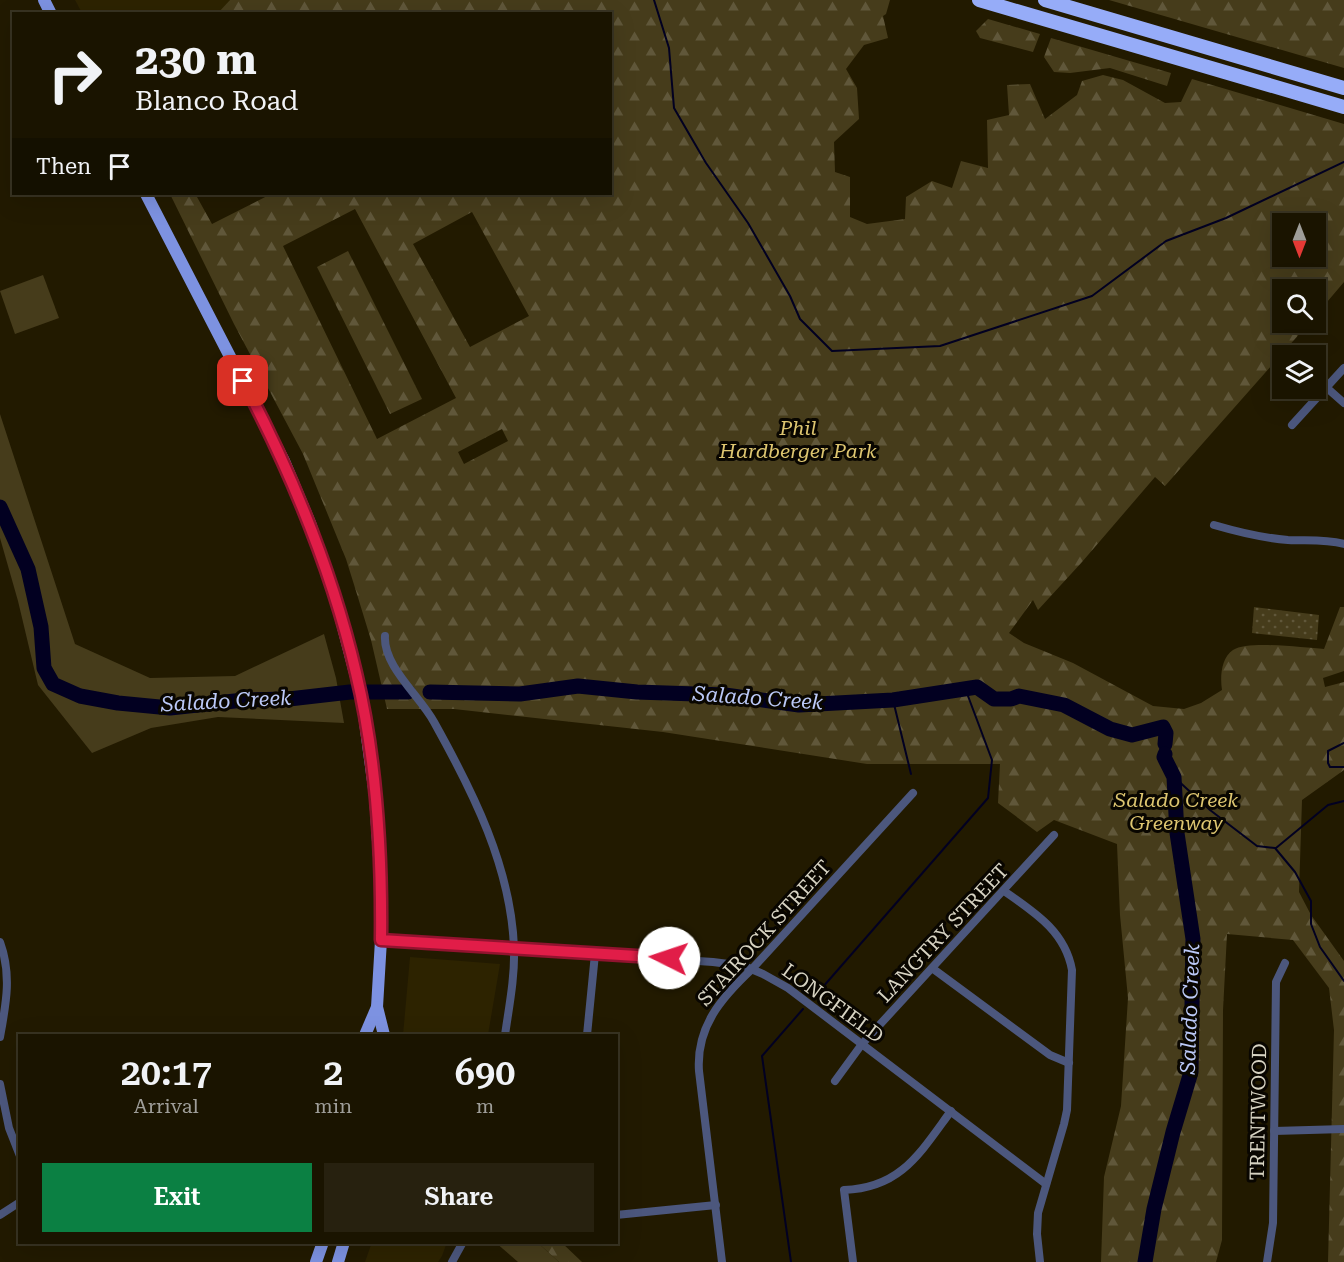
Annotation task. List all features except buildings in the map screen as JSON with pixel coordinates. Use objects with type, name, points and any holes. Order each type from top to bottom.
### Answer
[{"type":"highway","points":[[979,0],[1344,107]]},
{"type":"highway","points":[[1045,0],[1344,87]]},
{"type":"main road","points":[[147,195],[284,461],[310,523],[338,608],[356,673],[366,732],[379,842],[381,940],[377,1007],[384,1034]]},
{"type":"main road","points":[[365,1034],[377,1007]]},
{"type":"main road","points":[[316,1262],[321,1244]]},
{"type":"main road","points":[[338,1262],[343,1244]]},
{"type":"street","points":[[1292,425],[1344,368]]},
{"type":"street","points":[[1327,387],[1344,403]]},
{"type":"street","points":[[1214,525],[1259,537],[1322,540],[1344,544]]},
{"type":"street","points":[[385,636],[388,658],[433,719],[478,805],[490,837],[511,917],[514,949],[505,1034]]},
{"type":"street","name":"STAIROCK STREET","points":[[722,1262],[699,1071],[700,1044],[705,1026],[731,989],[913,793]]},
{"type":"street","name":"LANGTRY STREET","points":[[835,1081],[862,1044],[1054,836]]},
{"type":"street","points":[[1004,891],[1052,928],[1062,940],[1068,954],[1072,978],[1064,1124],[1038,1213],[1037,1234],[1040,1262]]},
{"type":"street","name":"LONGFIELD","points":[[381,940],[714,962],[744,966],[788,988],[1046,1184]]},
{"type":"street","points":[[0,942],[6,963],[8,985],[0,1037]]},
{"type":"street","points":[[587,1034],[595,954]]},
{"type":"street","name":"TRENTWOOD","points":[[1267,1262],[1273,1223],[1276,981],[1285,963]]},
{"type":"street","points":[[933,968],[1050,1055],[1069,1063]]},
{"type":"street","points":[[0,1084],[9,1128],[18,1151]]},
{"type":"street","points":[[853,1262],[844,1190],[874,1186],[891,1179],[906,1168],[919,1155],[951,1111]]},
{"type":"street","points":[[1274,1131],[1344,1129]]},
{"type":"street","points":[[0,1215],[18,1203]]},
{"type":"street","points":[[618,1215],[716,1205]]},
{"type":"street","points":[[452,1262],[462,1244]]},
{"type":"shaded area","points":[[75,0],[230,0],[220,12],[81,12]]},
{"type":"shaded area","points":[[410,957],[500,964],[488,1034],[403,1034]]},
{"type":"shaded area","points":[[371,1244],[446,1244],[438,1262],[365,1262]]},
{"type":"green space","name":"Phil Hardberger Park","points":[[230,0],[890,0],[886,14],[883,16],[888,38],[864,45],[846,69],[857,88],[859,119],[834,142],[835,172],[850,177],[850,217],[867,224],[905,219],[906,197],[932,181],[952,188],[961,161],[988,168],[987,120],[1009,115],[1007,85],[1030,84],[1045,119],[1077,95],[1082,81],[1103,75],[1123,80],[1165,103],[1181,102],[1192,79],[1344,124],[1344,282],[1326,303],[1326,279],[1272,279],[1272,333],[1300,333],[1290,345],[1272,345],[1272,365],[1165,486],[1155,477],[1038,610],[1033,600],[1009,633],[1024,643],[1073,663],[1153,706],[1184,709],[1201,703],[1222,690],[1221,674],[1224,663],[1233,650],[1251,645],[1324,649],[1340,607],[1344,607],[1344,671],[1323,678],[1325,687],[1344,682],[1344,770],[1302,800],[1299,892],[1311,915],[1344,961],[1344,1262],[1328,1262],[1334,1030],[1329,988],[1293,940],[1227,934],[1223,1010],[1222,1240],[1216,1262],[1101,1262],[1104,1177],[1121,1106],[1128,998],[1120,915],[1117,844],[1054,820],[1037,832],[998,803],[1000,764],[867,764],[663,732],[454,709],[387,709],[371,640],[346,559],[303,454],[234,324],[170,195],[201,195],[197,197],[212,224],[269,195],[612,195],[612,12],[219,12]],"holes":[[[355,209],[456,398],[377,439],[283,246]],[[472,212],[529,316],[470,347],[413,244]],[[502,429],[508,441],[464,464],[458,452]]]},
{"type":"green space","points":[[1109,0],[1344,0],[1344,68]]},
{"type":"green space","points":[[988,19],[1040,34],[1033,52],[980,38],[976,31]]},
{"type":"green space","points":[[1051,38],[1171,73],[1167,86],[1110,68],[1070,73],[1054,72],[1044,57]]},
{"type":"green space","points":[[348,251],[422,399],[390,414],[317,267]]},
{"type":"green space","points":[[43,275],[59,318],[15,334],[0,291]]},
{"type":"green space","points":[[0,414],[75,644],[150,678],[235,676],[324,634],[336,678],[344,723],[218,717],[151,728],[92,753],[38,685],[0,538]]},
{"type":"green space","points":[[1254,607],[1319,615],[1317,640],[1252,633]]},
{"type":"green space","points":[[497,1244],[539,1244],[559,1262],[518,1262]]},
{"type":"green space","points":[[539,1244],[563,1244],[582,1262],[559,1262]]},
{"type":"waterway","points":[[654,0],[669,48],[674,108],[706,163],[748,223],[790,296],[800,319],[832,351],[940,346],[1092,296],[1166,241],[1226,218],[1344,162]]},
{"type":"waterway","name":"Salado Creek","points":[[0,507],[28,569],[41,627],[44,668],[53,684],[80,696],[118,703],[170,708],[350,692],[408,692]]},
{"type":"waterway","name":"Salado Creek","points":[[430,692],[520,694],[578,686],[637,692],[725,695],[799,705],[893,700],[977,687],[994,699],[1011,699],[1019,696],[1064,705],[1110,729],[1132,735],[1163,727],[1166,733],[1165,744]]},
{"type":"waterway","points":[[815,996],[988,798],[992,760],[965,688]]},
{"type":"waterway","points":[[893,700],[911,774]]},
{"type":"waterway","points":[[1344,743],[1328,751],[1330,767],[1344,767]]},
{"type":"waterway","name":"Salado Creek","points":[[1145,1262],[1154,1209],[1191,1072],[1193,939],[1177,833],[1174,777],[1164,757],[1165,754]]},
{"type":"waterway","points":[[1174,777],[1210,810],[1257,846],[1275,848],[1295,872],[1311,901],[1311,924],[1320,947],[1344,981]]},
{"type":"waterway","points":[[1276,848],[1328,805],[1344,801]]},
{"type":"waterway","points":[[791,1262],[762,1056],[803,1009]]},
{"type":"route","points":[[243,381],[284,461],[310,523],[338,608],[356,673],[362,700],[375,796],[381,887],[381,940],[669,958]]},
{"type":"park label","name":"Salado Creek Greenway","points":[[1176,812]]}]
